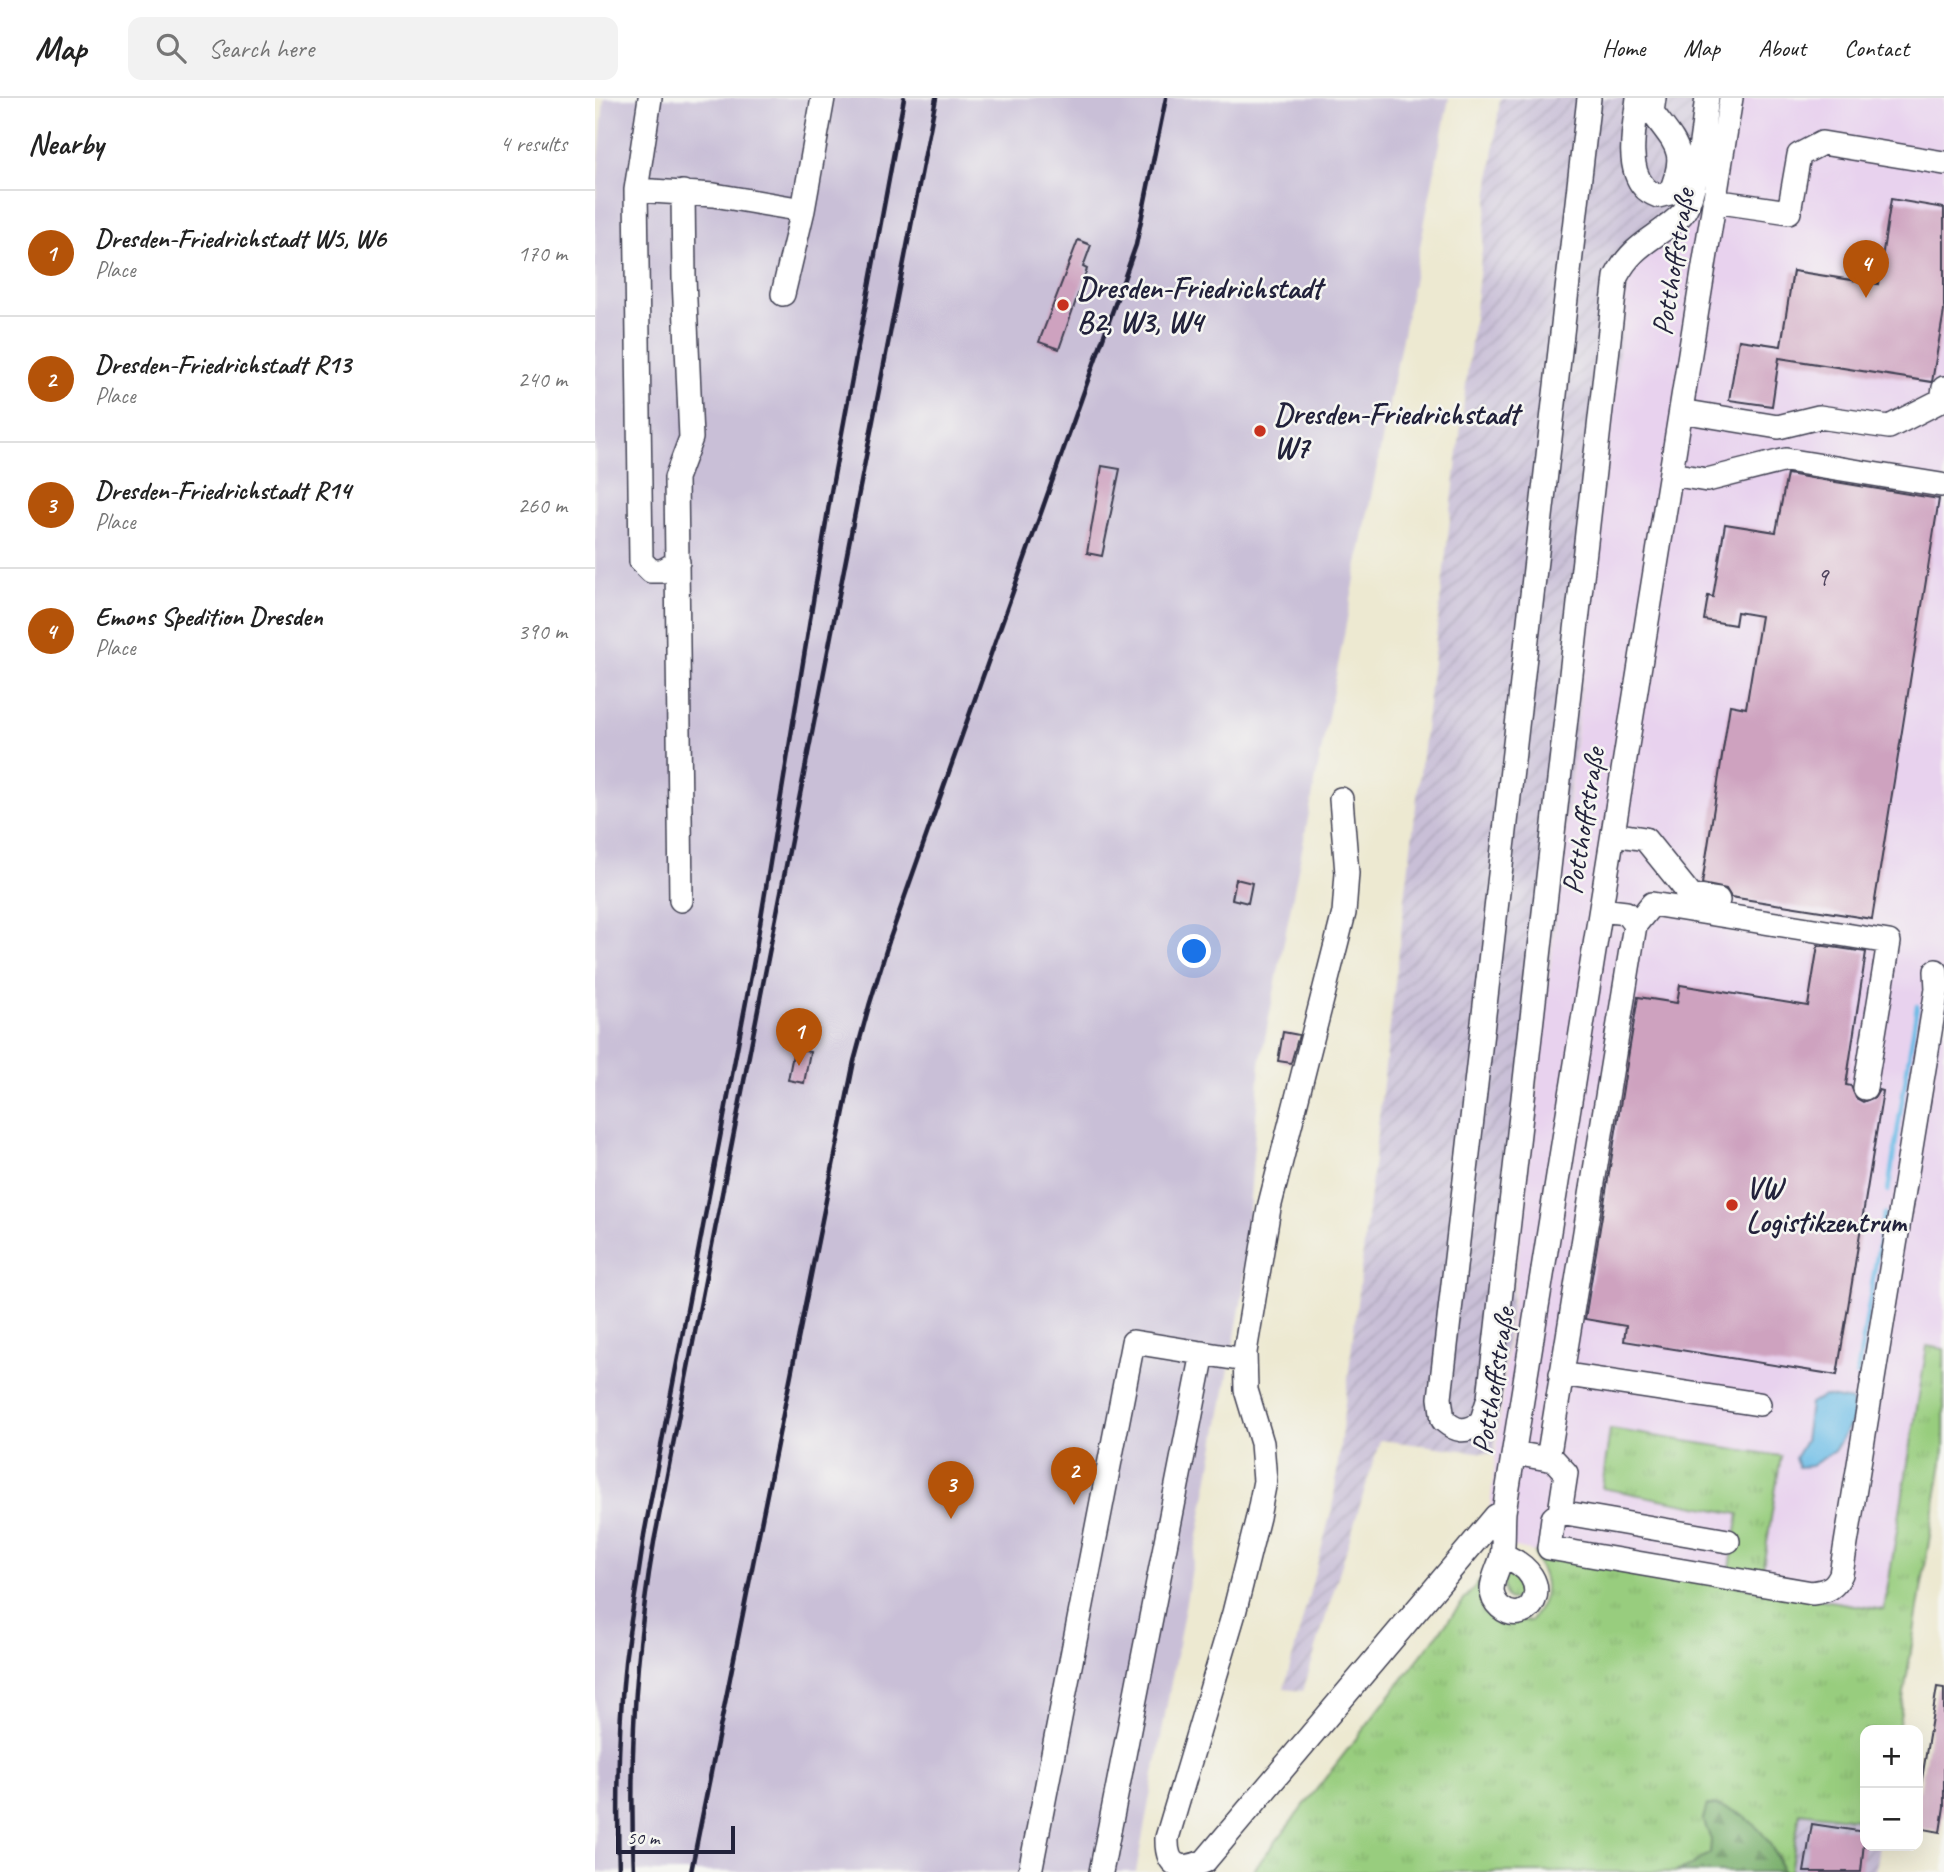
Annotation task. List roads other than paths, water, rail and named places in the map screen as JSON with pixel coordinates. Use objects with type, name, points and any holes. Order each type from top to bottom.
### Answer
[{"type":"street","points":[[650,98],[636,190],[641,561],[651,571],[662,571],[678,562]]},
{"type":"street","points":[[783,294],[803,210],[823,98]]},
{"type":"street","points":[[1589,98],[1440,1398],[1443,1420],[1455,1430],[1468,1431],[1481,1423],[1489,1398],[1616,277],[1637,247],[1683,213],[1692,194],[1707,98]]},
{"type":"street","points":[[1638,98],[1633,152],[1637,176],[1645,189],[1658,197],[1670,192],[1680,170],[1677,146],[1652,112],[1654,98]]},
{"type":"street","name":"Potthoffstraße","points":[[1502,1555],[1504,1512],[1731,98]]},
{"type":"street","points":[[1714,201],[1789,212],[1799,155],[1822,143],[1944,163]]},
{"type":"street","points":[[636,190],[683,192],[803,210]]},
{"type":"street","points":[[681,900],[676,478],[691,438],[683,192]]},
{"type":"street","points":[[1681,411],[1778,427],[1819,417],[1889,427],[1942,400],[1944,388]]},
{"type":"street","points":[[1671,474],[1707,480],[1786,460],[1941,485]]},
{"type":"street","points":[[1341,799],[1347,873],[1344,914],[1269,1208],[1245,1360],[1246,1390],[1262,1443],[1265,1481],[1234,1613],[1167,1838],[1173,1868],[1184,1868],[1205,1861],[1496,1516],[1504,1512]]},
{"type":"street","points":[[1613,834],[1645,839],[1691,896],[1871,925]]},
{"type":"street","points":[[1548,1459],[1635,925],[1652,904],[1889,942],[1865,1088]]},
{"type":"street","points":[[1601,909],[1626,913],[1635,925]]},
{"type":"street","points":[[1514,1453],[1554,1460],[1566,1473],[1560,1512],[1553,1518],[1549,1548],[1812,1593],[1825,1591],[1836,1585],[1841,1574],[1933,1017],[1937,989],[1936,971]]},
{"type":"street","points":[[1030,1872],[1133,1342],[1245,1360]]},
{"type":"street","points":[[1101,1872],[1203,1353]]},
{"type":"street","points":[[1561,1374],[1759,1404]]},
{"type":"street","points":[[1560,1512],[1728,1541]]},
{"type":"water","points":[[1824,1396],[1852,1401],[1853,1420],[1834,1451],[1811,1466],[1798,1467],[1795,1458],[1805,1441],[1810,1404]]},
{"type":"waterway","points":[[1888,1191],[1917,1006]]},
{"type":"waterway","points":[[1857,1375],[1884,1214]]},
{"type":"railway","points":[[619,1872],[619,1767],[623,1688],[644,1535],[754,960],[831,492],[904,98]]},
{"type":"railway","points":[[634,1872],[633,1748],[647,1583],[936,98]]},
{"type":"railway","points":[[691,1872],[854,1061],[889,941],[1136,245],[1166,98]]},
{"type":"place","name":"Emons Spedition Dresden","points":[[1866,298]]},
{"type":"place","name":"Dresden-Friedrichstadt B2, W3, W4","points":[[1063,305]]},
{"type":"place","name":"Dresden-Friedrichstadt W7","points":[[1260,431]]},
{"type":"place","name":"Dresden-Friedrichstadt W5, W6","points":[[799,1066]]},
{"type":"place","name":"VW Logistikzentrum","points":[[1732,1205]]},
{"type":"place","name":"Dresden-Friedrichstadt R13","points":[[1074,1505]]},
{"type":"place","name":"Dresden-Friedrichstadt R14","points":[[951,1519]]}]
